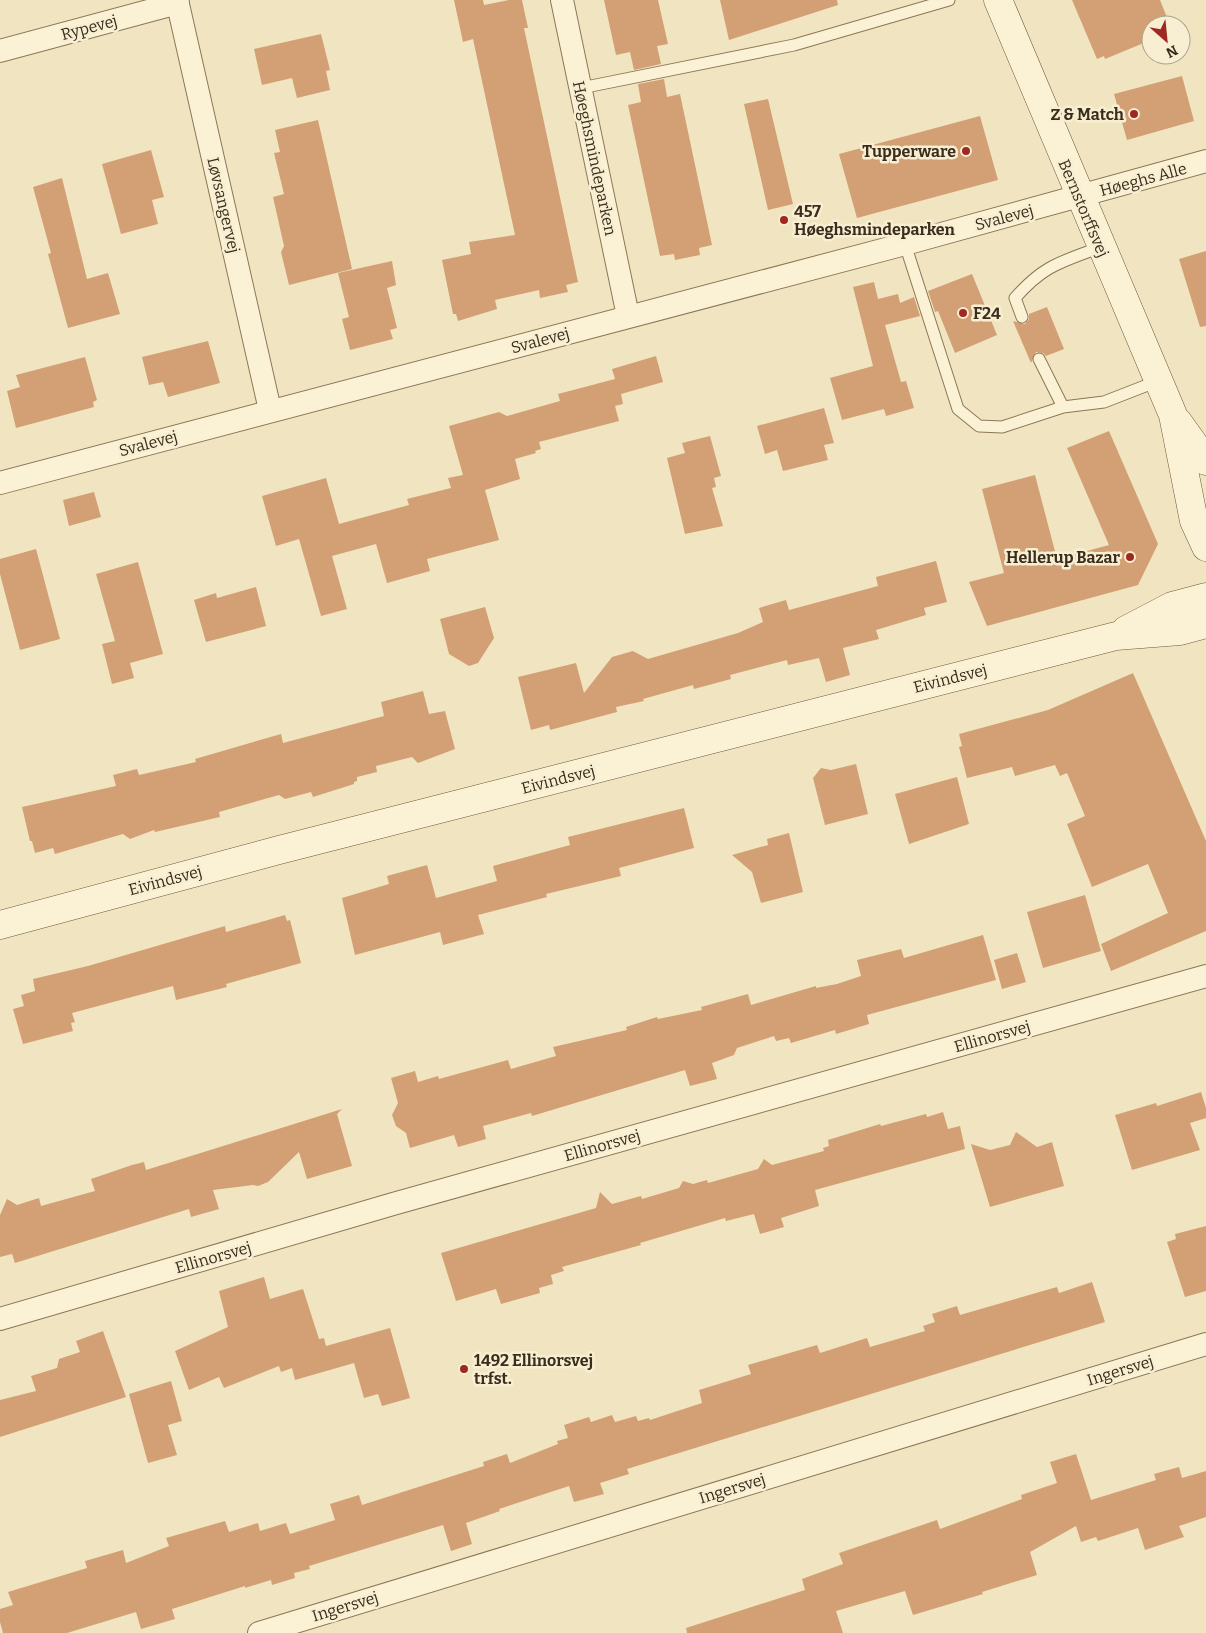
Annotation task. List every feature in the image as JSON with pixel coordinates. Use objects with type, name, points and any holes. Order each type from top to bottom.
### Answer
[{"type":"street","name":"Høeghsmindeparken","points":[[562,0],[628,316]]},
{"type":"street","name":"Bernstorffsvej","points":[[998,0],[1172,415],[1194,521],[1206,547]]},
{"type":"street","name":"Rypevej","points":[[0,51],[177,1]]},
{"type":"street","name":"Løvsangervej","points":[[177,1],[270,410]]},
{"type":"street","name":"Høeghs Alle","points":[[1079,196],[1206,161]]},
{"type":"street","name":"Svalevej","points":[[0,483],[270,410],[905,244],[1079,196]]},
{"type":"street","name":"Bernstorffsvej","points":[[1172,415],[1206,461]]},
{"type":"street","name":"Eivindsvej","points":[[1116,636],[1172,606],[1206,597]]},
{"type":"street","name":"Eivindsvej","points":[[0,925],[279,850],[1116,636],[1180,631],[1206,624]]},
{"type":"street","name":"Ellinorsvej","points":[[0,1319],[392,1204],[1206,976]]},
{"type":"street","name":"Ingersvej","points":[[259,1633],[1206,1344]]},
{"type":"lane","points":[[580,88],[794,45],[948,0]]},
{"type":"lane","points":[[905,244],[958,409],[979,426],[1002,427],[1063,407],[1104,402],[1158,381]]},
{"type":"lane","points":[[1022,317],[1015,298],[1030,280],[1049,266],[1101,247]]},
{"type":"lane","points":[[1039,359],[1063,407]]},
{"type":"building","points":[[454,0],[483,0],[484,5],[509,0],[522,0],[528,28],[524,28],[578,282],[566,285],[568,292],[540,298],[539,290],[495,300],[497,309],[458,321],[456,314],[453,314],[442,260],[471,254],[469,242],[515,235],[473,39],[463,42]]},
{"type":"building","points":[[604,0],[658,0],[668,44],[657,46],[661,64],[634,70],[630,52],[616,55]]},
{"type":"building","points":[[720,0],[837,0],[838,5],[729,40]]},
{"type":"building","points":[[1072,0],[1160,0],[1166,15],[1141,15],[1141,44],[1105,59],[1104,56],[1097,59]]},
{"type":"building","points":[[321,34],[330,70],[326,71],[330,90],[297,98],[292,78],[262,85],[254,49]]},
{"type":"building","points":[[1182,76],[1194,121],[1127,140],[1114,94]]},
{"type":"building","points":[[664,79],[667,97],[680,94],[712,245],[699,248],[700,255],[675,260],[674,254],[660,256],[628,105],[641,102],[638,84]]},
{"type":"building","points":[[768,99],[793,204],[768,210],[744,104]]},
{"type":"building","points":[[980,116],[998,180],[857,218],[839,154]]},
{"type":"building","points":[[318,120],[352,269],[289,285],[281,252],[284,246],[273,197],[284,194],[274,153],[280,152],[275,130]]},
{"type":"building","points":[[151,150],[164,197],[152,200],[158,224],[121,234],[102,164]]},
{"type":"building","points":[[62,178],[87,279],[108,273],[120,314],[68,328],[48,254],[51,253],[33,187]]},
{"type":"building","points":[[1206,251],[1206,326],[1200,327],[1179,259]]},
{"type":"building","points":[[392,261],[396,285],[387,288],[397,328],[390,330],[393,339],[350,350],[342,319],[349,317],[338,273]]},
{"type":"building","name":"F24","points":[[972,274],[997,335],[955,353],[938,311],[935,312],[928,291]]},
{"type":"building","points":[[874,282],[878,299],[898,294],[900,303],[914,297],[920,316],[885,325],[901,382],[906,381],[914,408],[886,416],[884,409],[842,420],[830,378],[873,366],[853,287]]},
{"type":"building","name":"F24","points":[[1047,307],[1064,349],[1046,356],[1043,353],[1036,352],[1031,363],[1013,321],[1025,324],[1029,319],[1029,314]]},
{"type":"building","points":[[208,341],[220,383],[168,397],[163,382],[149,385],[142,357]]},
{"type":"building","points":[[656,356],[663,382],[621,394],[623,404],[615,406],[619,421],[539,442],[541,449],[535,451],[536,453],[515,459],[520,479],[485,490],[499,540],[427,559],[430,571],[387,583],[376,544],[332,556],[347,609],[321,616],[299,539],[276,546],[262,496],[326,478],[339,524],[409,505],[407,499],[451,488],[448,478],[463,475],[449,426],[499,412],[507,416],[560,401],[558,394],[615,379],[612,369]]},
{"type":"building","points":[[85,357],[97,400],[93,402],[94,407],[16,428],[7,391],[20,387],[16,375]]},
{"type":"building","points":[[824,408],[834,443],[824,445],[828,460],[783,471],[777,450],[765,454],[757,426]]},
{"type":"building","points":[[1109,431],[1158,544],[1138,585],[987,626],[969,582],[1004,573],[982,489],[1035,475],[1057,559],[1109,545],[1067,448]]},
{"type":"building","points":[[710,436],[721,476],[714,478],[716,487],[712,488],[723,526],[685,534],[667,458],[685,453],[682,443]]},
{"type":"building","points":[[94,492],[101,517],[69,526],[63,500]]},
{"type":"building","points":[[36,549],[60,639],[20,650],[0,574],[0,559]]},
{"type":"building","points":[[936,561],[947,602],[924,608],[926,615],[876,630],[879,639],[843,648],[850,675],[826,682],[819,658],[788,665],[787,660],[730,675],[731,679],[694,689],[693,685],[643,699],[644,701],[616,707],[617,712],[550,730],[549,725],[531,730],[518,677],[576,663],[584,693],[612,657],[633,651],[648,659],[738,633],[763,622],[759,608],[786,600],[789,610],[878,586],[876,577]]},
{"type":"building","points":[[138,562],[163,654],[130,663],[134,678],[112,684],[102,644],[115,641],[96,574]]},
{"type":"building","points":[[256,587],[266,626],[206,642],[194,600],[216,593],[217,598]]},
{"type":"building","points":[[485,607],[494,638],[478,663],[469,666],[449,654],[440,619]]},
{"type":"building","points":[[1133,673],[1206,841],[1206,931],[1111,971],[1101,944],[1168,913],[1148,864],[1092,887],[1067,824],[1085,816],[1067,773],[1060,776],[1055,765],[1015,776],[1012,767],[967,778],[959,747],[962,746],[959,734],[1048,710]]},
{"type":"building","points":[[423,691],[429,714],[445,711],[455,749],[418,763],[412,757],[376,766],[377,772],[357,777],[357,781],[354,784],[313,797],[311,792],[285,799],[279,795],[219,812],[220,817],[155,832],[154,830],[130,839],[123,834],[55,854],[53,848],[35,853],[32,841],[30,841],[22,807],[116,786],[113,775],[137,769],[139,775],[196,762],[195,759],[281,734],[283,743],[384,716],[381,702]]},
{"type":"building","points":[[856,764],[868,814],[825,825],[813,778],[821,768],[831,770]]},
{"type":"building","points":[[957,777],[969,824],[909,844],[895,794]]},
{"type":"building","points":[[684,808],[694,848],[619,868],[621,876],[546,894],[547,897],[478,915],[484,934],[443,945],[440,932],[355,955],[342,898],[389,884],[387,876],[427,865],[436,898],[497,881],[493,866],[570,845],[568,837]]},
{"type":"building","points":[[789,833],[803,892],[761,903],[752,872],[732,855],[768,845],[767,839]]},
{"type":"building","points":[[1085,895],[1101,951],[1043,968],[1027,912]]},
{"type":"building","points":[[285,915],[287,921],[290,920],[301,963],[226,984],[227,987],[176,1000],[173,986],[72,1013],[75,1022],[71,1023],[73,1031],[23,1044],[13,1009],[24,1006],[21,995],[35,991],[33,979],[88,966],[225,926],[226,932]]},
{"type":"building","points":[[983,935],[996,980],[867,1015],[869,1024],[836,1034],[835,1030],[791,1043],[789,1038],[776,1041],[774,1036],[737,1048],[734,1055],[712,1063],[717,1079],[690,1086],[685,1070],[532,1116],[531,1113],[483,1126],[486,1139],[458,1147],[454,1135],[410,1148],[406,1133],[396,1126],[392,1115],[398,1103],[391,1078],[415,1071],[418,1082],[438,1076],[439,1079],[508,1060],[511,1069],[556,1056],[553,1047],[627,1030],[626,1027],[657,1017],[658,1019],[702,1010],[701,1007],[748,994],[751,1005],[816,986],[816,988],[837,984],[861,976],[857,960],[901,949],[904,958]]},
{"type":"building","points":[[1017,953],[1026,982],[1002,989],[994,960]]},
{"type":"building","points":[[1201,1092],[1206,1108],[1206,1118],[1190,1123],[1200,1150],[1132,1170],[1115,1115],[1156,1103],[1157,1106]]},
{"type":"building","points":[[342,1109],[337,1114],[352,1166],[307,1179],[299,1152],[268,1182],[258,1186],[213,1190],[219,1209],[191,1217],[189,1209],[15,1263],[12,1254],[0,1257],[0,1215],[7,1199],[17,1205],[39,1198],[41,1206],[95,1191],[91,1179],[132,1165],[144,1162],[146,1170]]},
{"type":"building","points":[[943,1112],[948,1129],[960,1126],[965,1149],[815,1190],[819,1206],[781,1218],[784,1227],[760,1234],[754,1214],[726,1221],[725,1218],[640,1243],[641,1245],[562,1267],[564,1271],[551,1275],[553,1284],[539,1288],[540,1293],[501,1304],[496,1289],[456,1301],[441,1253],[596,1208],[600,1192],[612,1204],[641,1196],[642,1199],[679,1188],[683,1181],[693,1184],[707,1180],[708,1183],[758,1169],[764,1159],[772,1165],[824,1151],[823,1148],[829,1146],[828,1140],[880,1124],[881,1126],[926,1114],[927,1117]]},
{"type":"building","points":[[1016,1132],[1037,1147],[1052,1142],[1064,1186],[990,1207],[971,1144],[990,1150],[1010,1145]]},
{"type":"building","points":[[1206,1226],[1206,1291],[1185,1297],[1167,1242],[1176,1239],[1175,1234]]},
{"type":"building","points":[[264,1277],[270,1299],[303,1289],[319,1339],[324,1338],[326,1346],[390,1328],[410,1398],[382,1406],[378,1394],[364,1398],[354,1363],[295,1380],[292,1368],[281,1372],[279,1366],[224,1388],[219,1377],[189,1390],[175,1351],[228,1327],[219,1291]]},
{"type":"building","points":[[1092,1282],[1105,1322],[627,1469],[629,1474],[600,1483],[604,1494],[574,1502],[569,1486],[499,1509],[500,1511],[466,1523],[472,1544],[451,1551],[443,1525],[309,1566],[310,1569],[294,1573],[295,1578],[272,1585],[271,1580],[245,1588],[245,1586],[172,1609],[175,1619],[141,1629],[136,1612],[67,1633],[3,1633],[0,1622],[0,1609],[13,1605],[8,1592],[87,1568],[85,1561],[123,1550],[126,1563],[169,1546],[166,1538],[225,1521],[229,1532],[258,1523],[260,1531],[286,1523],[290,1534],[335,1520],[330,1504],[359,1495],[362,1505],[484,1466],[483,1462],[507,1454],[510,1463],[558,1444],[557,1441],[568,1438],[564,1425],[589,1417],[591,1422],[612,1415],[615,1422],[636,1416],[638,1421],[649,1418],[650,1420],[702,1403],[699,1390],[751,1374],[748,1365],[817,1345],[820,1353],[867,1338],[870,1347],[925,1331],[923,1326],[935,1322],[932,1314],[957,1306],[960,1315],[1057,1287],[1059,1293]]},
{"type":"building","points":[[103,1331],[126,1397],[0,1437],[0,1400],[36,1391],[31,1376],[57,1368],[59,1359],[80,1352],[76,1341]]},
{"type":"building","points":[[171,1381],[182,1421],[168,1425],[177,1455],[148,1463],[129,1394]]},
{"type":"building","points":[[1076,1454],[1091,1500],[1156,1480],[1154,1474],[1179,1467],[1182,1478],[1206,1471],[1206,1517],[1179,1526],[1184,1537],[1145,1550],[1138,1528],[1098,1541],[1096,1537],[1081,1542],[1076,1526],[1030,1552],[1037,1575],[982,1592],[983,1594],[913,1615],[905,1591],[836,1611],[843,1633],[687,1633],[686,1628],[805,1590],[802,1579],[843,1564],[839,1553],[937,1520],[940,1529],[1022,1499],[1021,1495],[1057,1483],[1050,1462]]},
{"type":"place","name":"Z & Match","points":[[1134,114]]},
{"type":"place","name":"Tupperware","points":[[966,151]]},
{"type":"place","name":"457 Høeghsmindeparken","points":[[784,220]]},
{"type":"place","name":"F24","points":[[963,313]]},
{"type":"place","name":"Hellerup Bazar","points":[[1130,557]]},
{"type":"place","name":"1492 Ellinorsvej trfst.","points":[[464,1369]]}]
